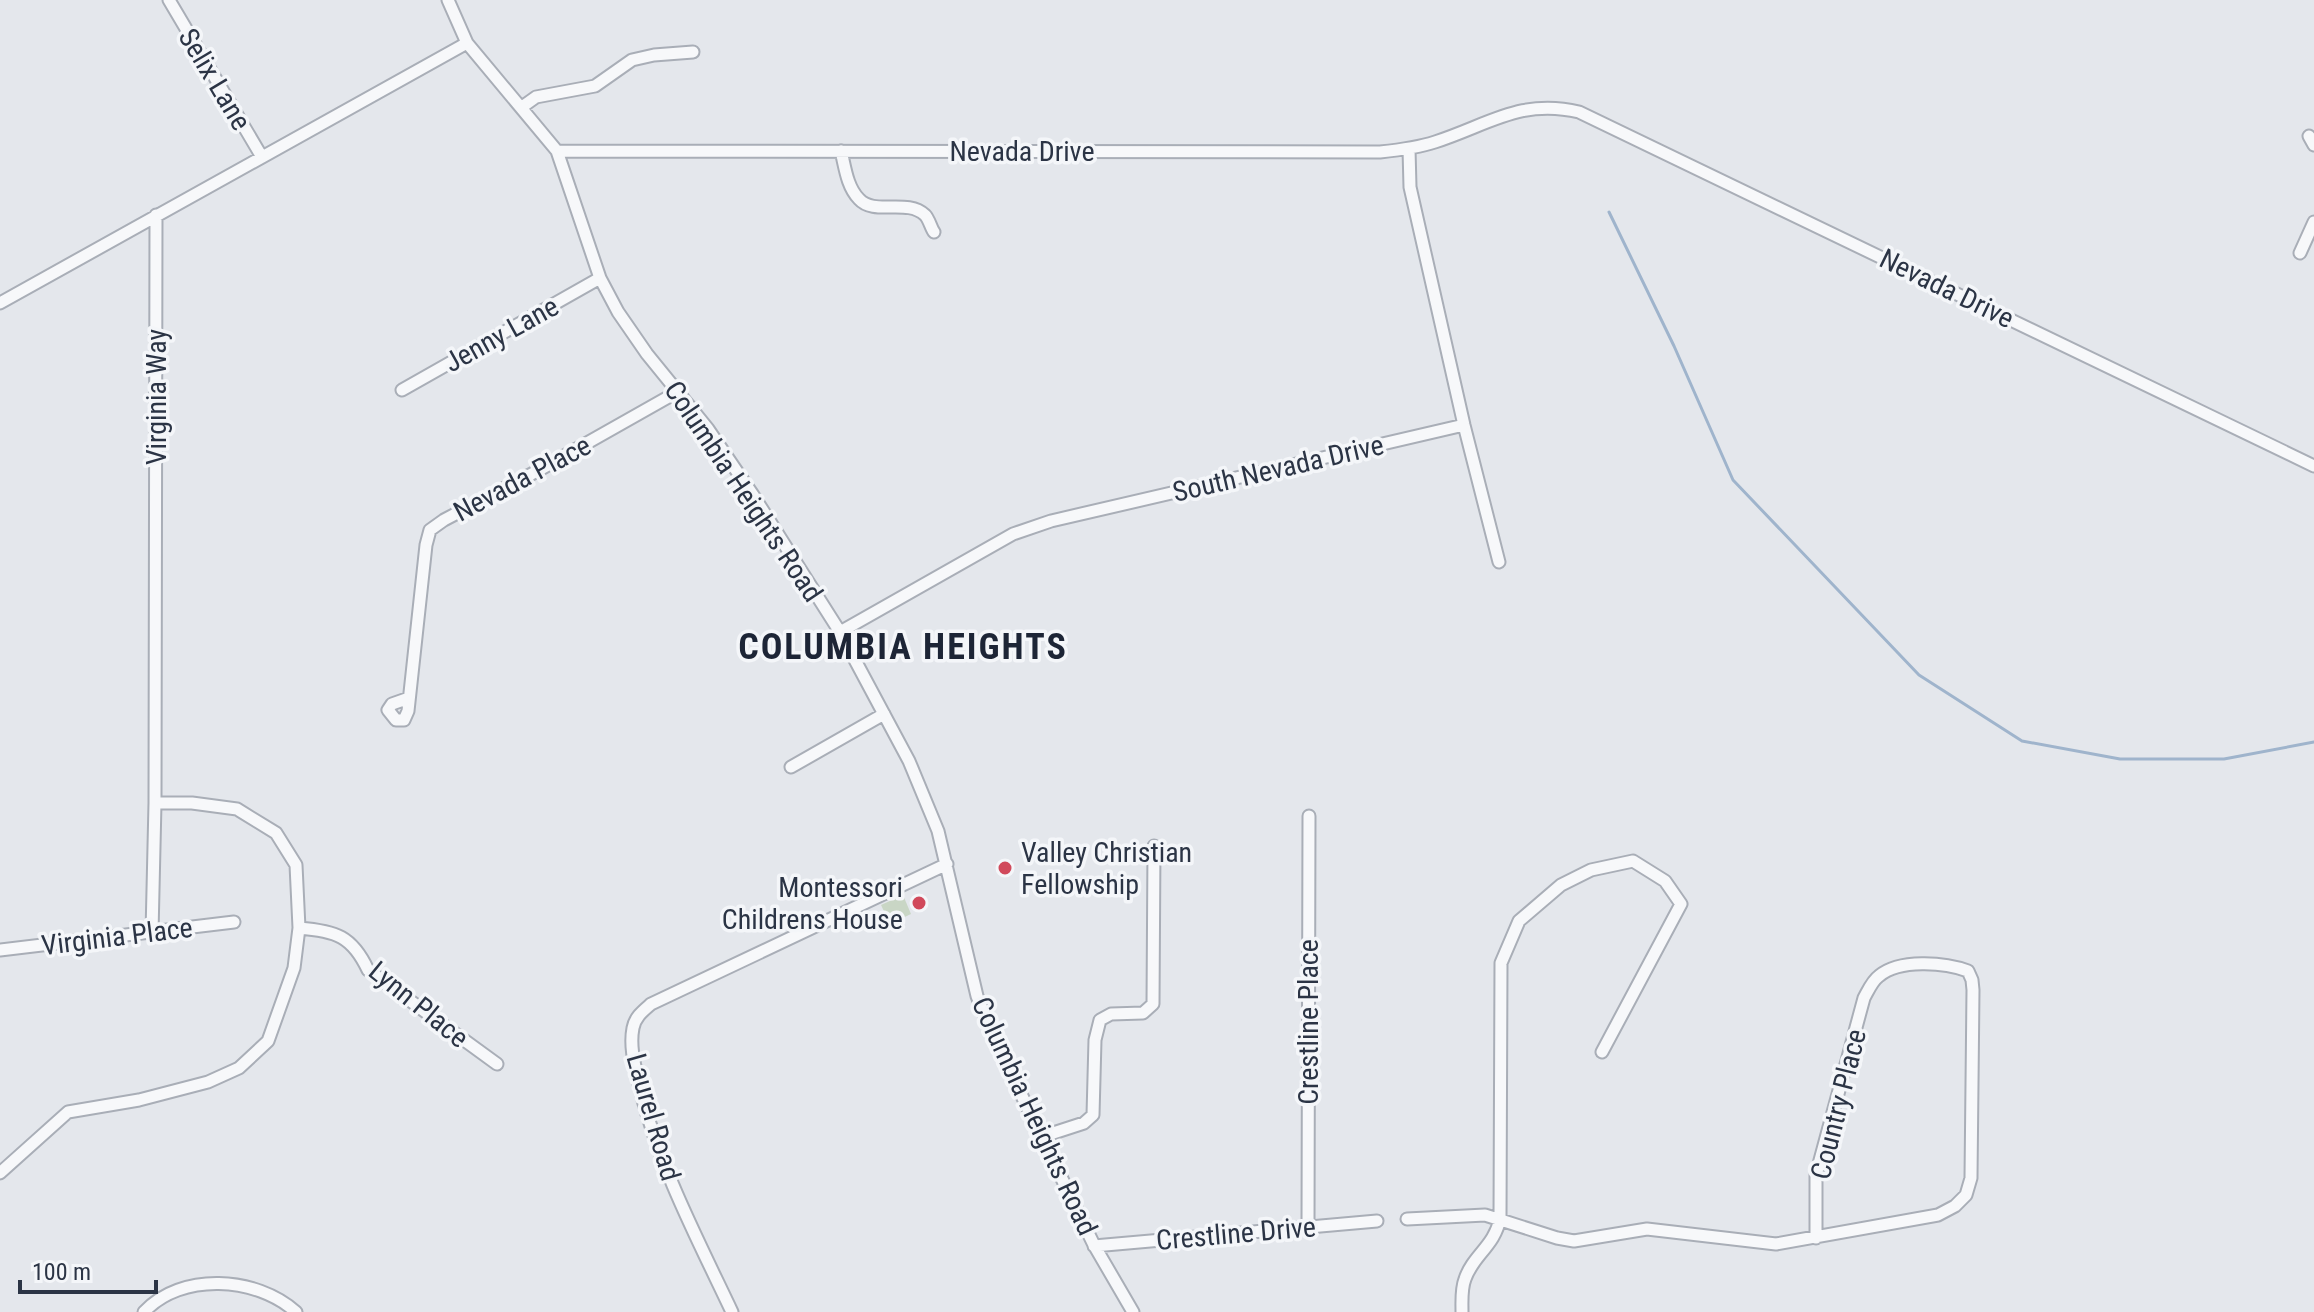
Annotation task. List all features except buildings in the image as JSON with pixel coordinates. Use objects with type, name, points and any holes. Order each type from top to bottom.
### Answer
[{"type":"street","name":"Selix Lane","points":[[169,0],[262,157]]},
{"type":"street","name":"Columbia Heights Road","points":[[448,0],[467,43],[557,151],[600,278],[618,312],[753,495],[840,632],[884,714],[930,807],[947,864],[977,996],[991,1032],[1094,1246],[1133,1312]]},
{"type":"street","points":[[0,303],[467,43]]},
{"type":"street","points":[[522,107],[548,93],[595,86],[632,60],[693,52]]},
{"type":"street","name":"Nevada Drive","points":[[557,151],[1380,152],[1409,149],[1511,112],[1534,107],[1561,108],[1579,112],[2314,466]]},
{"type":"street","points":[[1409,149],[1410,187],[1464,425],[1499,562]]},
{"type":"street","points":[[841,151],[852,188],[866,206],[912,208],[925,216],[934,232]]},
{"type":"street","name":"Virginia Way","points":[[152,933],[156,215]]},
{"type":"street","points":[[2300,253],[2314,222]]},
{"type":"street","name":"Jenny Lane","points":[[402,390],[600,278]]},
{"type":"street","name":"Nevada Place","points":[[409,698],[430,530],[679,391]]},
{"type":"street","name":"South Nevada Drive","points":[[840,632],[1013,534],[1051,521],[1464,425]]},
{"type":"street","points":[[791,767],[884,714]]},
{"type":"street","points":[[0,1173],[68,1112],[139,1100],[208,1082],[239,1068],[268,1041],[294,968],[299,928],[296,865],[276,833],[237,809],[192,803],[155,803]]},
{"type":"street","name":"Crestline Place","points":[[1308,1227],[1309,816]]},
{"type":"street","points":[[1041,1137],[1084,1123],[1093,1115],[1095,1040],[1100,1020],[1111,1014],[1143,1013],[1153,1004],[1154,846]]},
{"type":"street","points":[[1462,1312],[1463,1282],[1498,1230],[1500,1218],[1501,963],[1519,921],[1561,885],[1591,870],[1633,861],[1665,881],[1681,904],[1602,1052]]},
{"type":"street","name":"Laurel Road","points":[[732,1312],[661,1162],[637,1078],[632,1042],[634,1025],[640,1013],[651,1004],[947,864]]},
{"type":"street","name":"Virginia Place","points":[[0,950],[234,922]]},
{"type":"street","name":"Lynn Place","points":[[299,928],[323,930],[343,937],[358,949],[368,970],[497,1064]]},
{"type":"street","name":"Country Place","points":[[1915,965],[1957,967],[1968,971],[1972,980],[1971,1178],[1966,1195],[1955,1206],[1938,1215],[1853,1228],[1816,1238],[1816,1175],[1864,998],[1879,975],[1894,968],[1915,965]]},
{"type":"street","points":[[1407,1219],[1473,1215],[1500,1218],[1574,1241],[1647,1229],[1776,1244],[1816,1238]]},
{"type":"street","name":"Crestline Drive","points":[[1094,1246],[1377,1221]]},
{"type":"street","points":[[144,1312],[153,1302],[177,1289],[218,1283],[257,1289],[296,1312]]},
{"type":"green space","points":[[903,895],[911,914],[890,924],[881,905]]},
{"type":"waterway","points":[[1609,212],[1674,346],[1733,480],[1919,675],[2022,741],[2120,759],[2224,759],[2314,742]]},
{"type":"place","name":"Valley Christian Fellowship","points":[[1005,868]]},
{"type":"place","name":"Montessori Childrens House","points":[[919,903]]},
{"type":"district","name":"COLUMBIA HEIGHTS","points":[[903,646]]}]
